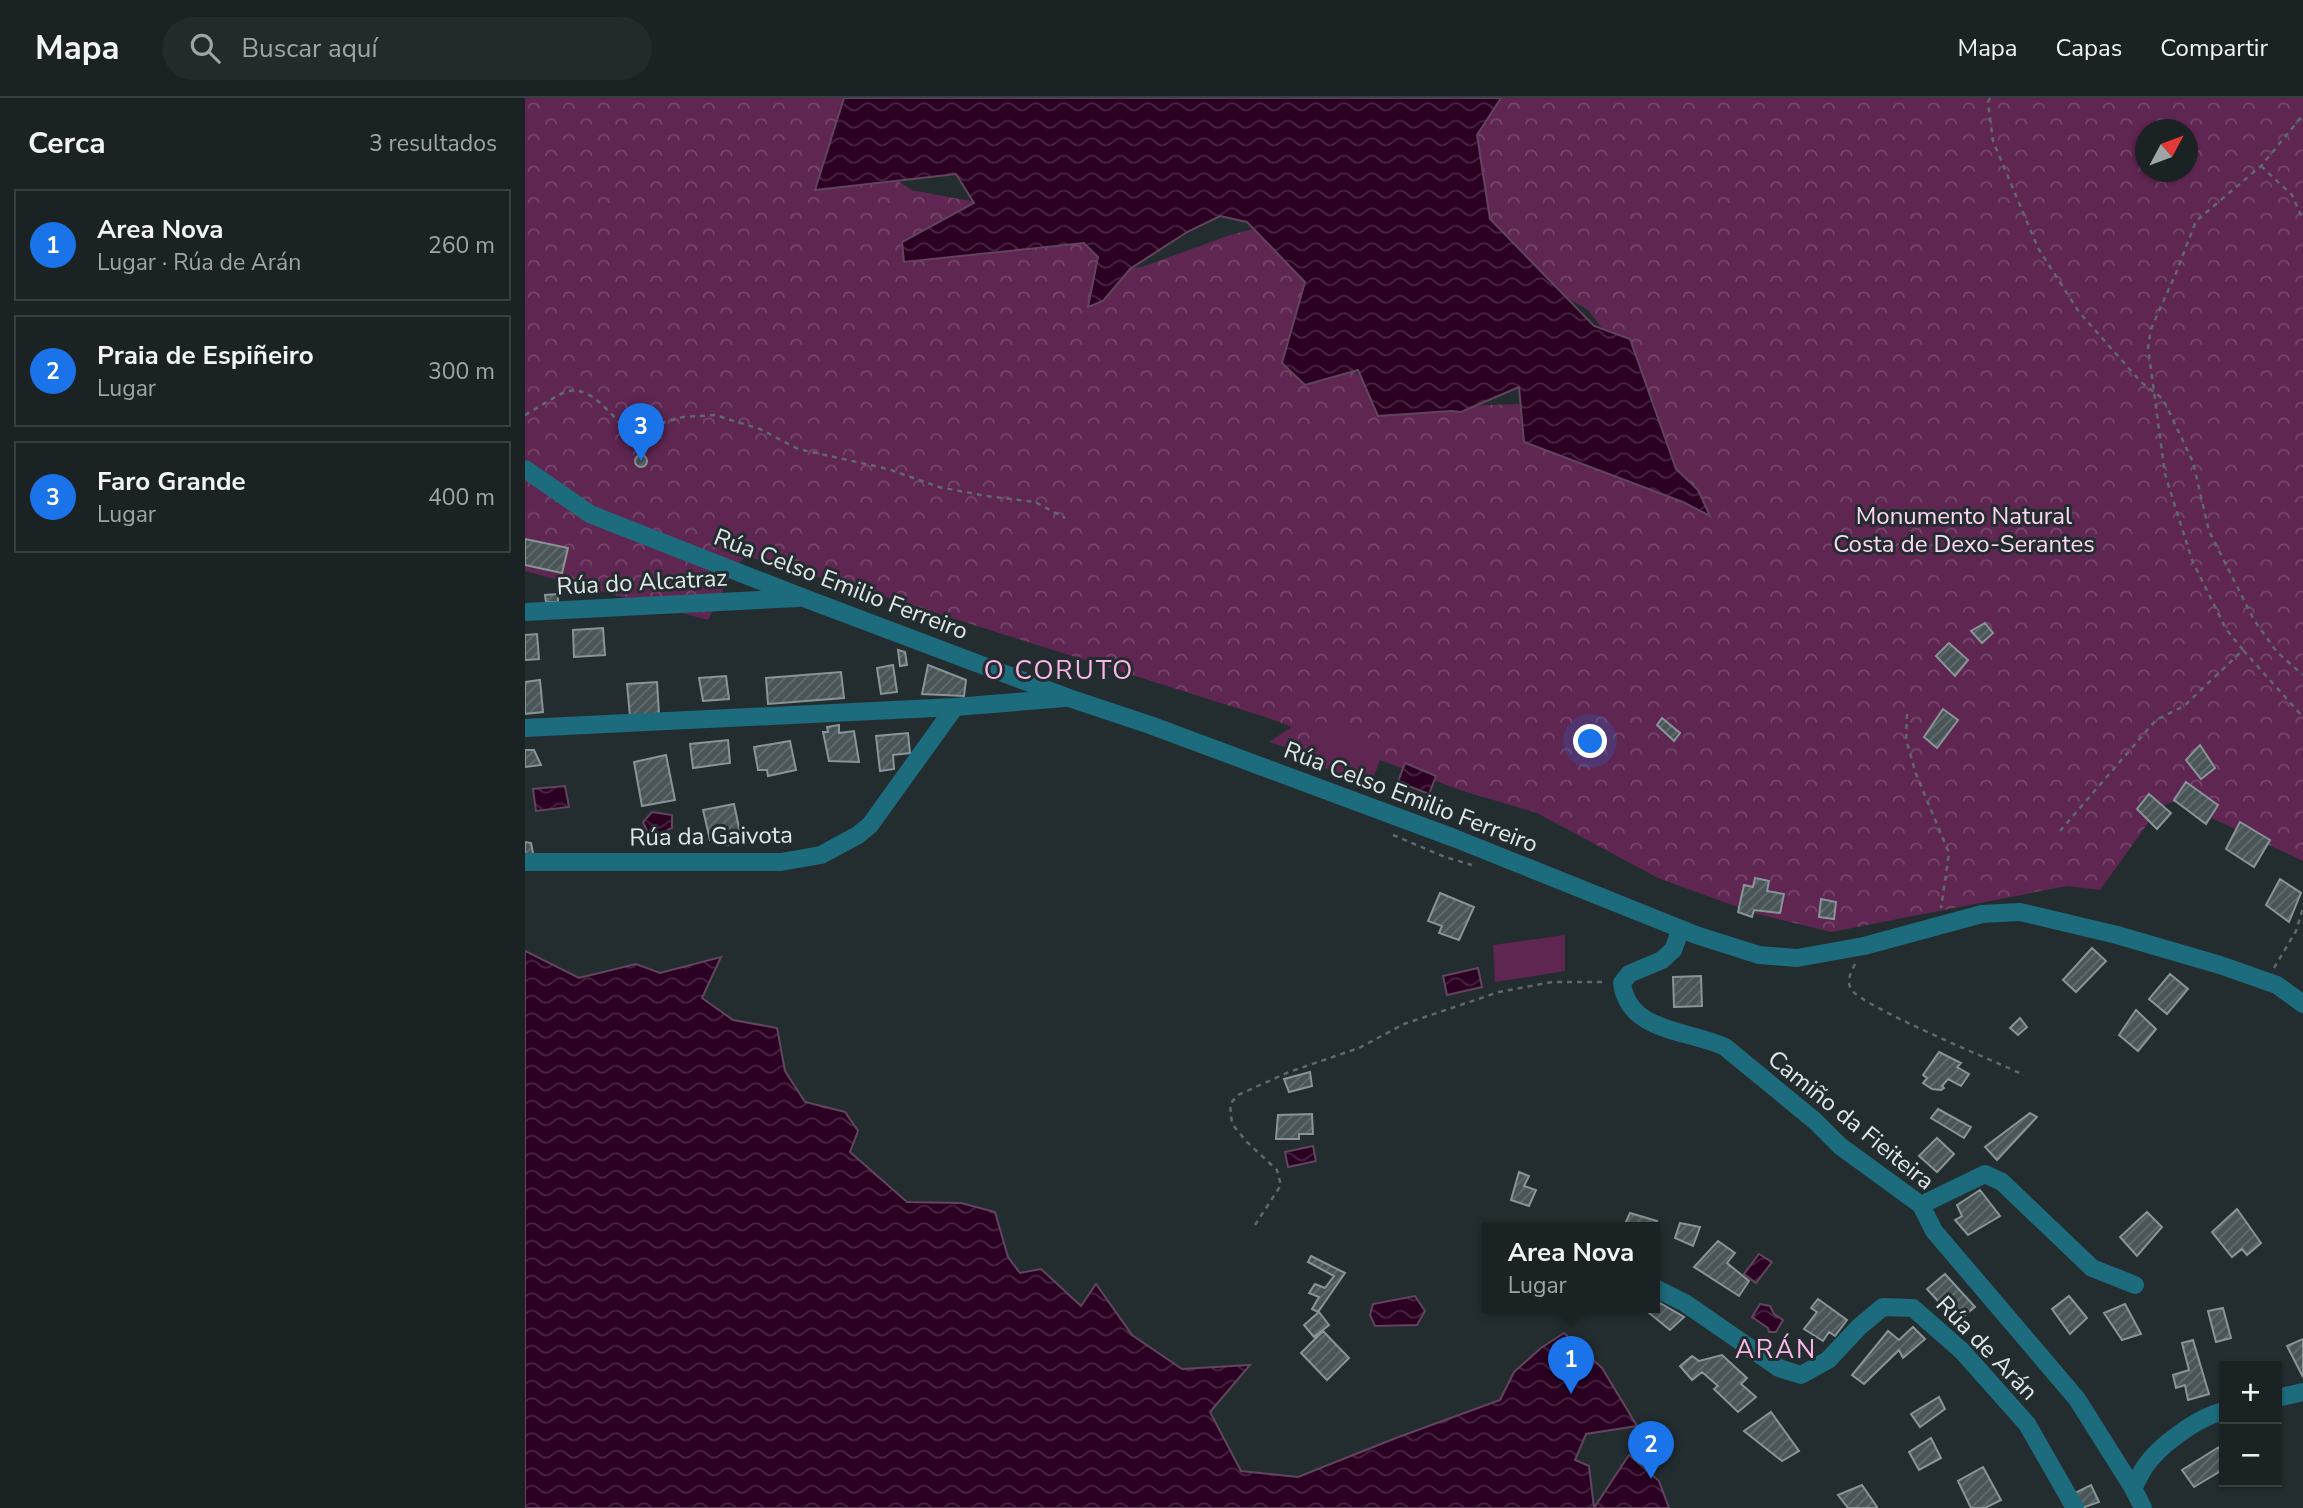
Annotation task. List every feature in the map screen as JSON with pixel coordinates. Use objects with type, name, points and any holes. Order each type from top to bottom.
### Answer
[{"type":"street","name":"Rúa Celso Emilio Ferreiro","points":[[525,469],[590,514],[1069,698],[1150,725],[1454,838],[1681,929],[1759,955],[1797,958],[1864,946],[1982,914],[2020,912],[2117,935],[2220,965],[2277,985],[2303,1004]]},
{"type":"street","name":"Rúa do Alcatraz","points":[[525,612],[804,598]]},
{"type":"street","points":[[525,728],[955,707],[1069,698]]},
{"type":"street","name":"Rúa da Gaivota","points":[[525,862],[781,862],[821,855],[870,825],[955,707]]},
{"type":"street","points":[[1622,983],[1629,974],[1662,960],[1673,950],[1681,929]]},
{"type":"street","name":"Camiño da Fieiteira","points":[[1622,983],[1623,994],[1633,1010],[1644,1019],[1661,1028],[1710,1040],[1725,1047],[1840,1146],[1921,1205],[1934,1231],[2077,1399],[2143,1508]]},
{"type":"street","points":[[1921,1205],[1985,1174],[2002,1182],[2092,1268],[2136,1285]]},
{"type":"street","name":"Rúa de Arán","points":[[1660,1290],[1685,1303],[1779,1368],[1801,1375],[1828,1360],[1859,1327],[1883,1307],[1913,1308],[1962,1351],[2027,1424],[2075,1508]]},
{"type":"street","points":[[2282,1397],[2303,1392]]},
{"type":"street","points":[[2133,1488],[2145,1466],[2172,1439],[2219,1413]]},
{"type":"path","points":[[1990,98],[1993,141],[2038,248],[2080,312],[2141,382],[2162,399],[2193,462],[2209,531],[2254,621],[2277,652],[2303,675]]},
{"type":"path","points":[[2303,115],[2261,166],[2196,221],[2151,329],[2148,347],[2165,474],[2192,560],[2226,629],[2303,717]]},
{"type":"path","points":[[2261,166],[2292,195],[2303,220]]},
{"type":"path","points":[[525,415],[565,392],[579,390],[594,398],[628,433],[683,418],[715,415],[760,429],[799,449],[888,469],[939,487],[1035,502],[1065,518]]},
{"type":"path","points":[[2060,831],[2156,720],[2184,706],[2243,650]]},
{"type":"path","points":[[1907,714],[1906,739],[1916,774],[1949,853],[1941,907],[1945,924]]},
{"type":"path","points":[[2266,981],[2296,931],[2303,908]]},
{"type":"path","points":[[1864,946],[1848,979],[1851,991],[1864,1001],[1939,1037],[2024,1074]]},
{"type":"path","points":[[1255,1225],[1281,1185],[1277,1170],[1232,1124],[1230,1104],[1238,1095],[1289,1072],[1359,1048],[1404,1024],[1499,992],[1552,982],[1622,983]]},
{"type":"green space","name":"Monumento Natural Costa de Dexo-Serantes","points":[[525,98],[870,98],[880,169],[911,190],[1013,209],[1134,268],[1261,227],[1317,287],[1340,357],[1386,403],[1433,407],[1518,404],[1569,435],[1632,365],[1588,310],[1549,287],[1497,226],[1443,187],[1499,98],[2303,98],[2303,861],[2180,803],[2171,802],[2159,808],[2100,890],[2067,886],[1831,932],[1754,913],[1658,878],[1537,813],[1460,790],[1324,739],[1304,753],[1269,742],[1292,727],[1274,720],[873,593],[753,558],[744,559],[736,565],[708,620],[525,571]]},
{"type":"green space","points":[[1317,719],[1386,745],[1370,786],[1302,759]]},
{"type":"green space","points":[[1565,935],[1565,971],[1495,982],[1493,945]]},
{"type":"water","points":[[844,98],[1501,98],[1477,135],[1490,219],[1594,326],[1630,339],[1676,469],[1698,490],[1710,516],[1683,502],[1524,442],[1519,387],[1461,412],[1378,416],[1358,370],[1305,385],[1282,363],[1305,282],[1247,222],[1220,216],[1187,232],[1130,269],[1103,301],[1088,307],[1098,257],[1084,243],[904,262],[902,242],[974,203],[956,174],[815,190]]},
{"type":"water","points":[[1405,763],[1436,776],[1429,794],[1398,782]]},
{"type":"water","points":[[565,786],[569,807],[536,811],[533,789]]},
{"type":"water","points":[[652,812],[672,815],[672,828],[660,834],[649,835],[643,822]]},
{"type":"water","points":[[525,951],[579,978],[636,964],[660,973],[721,957],[702,998],[733,1020],[777,1028],[785,1071],[805,1102],[845,1112],[858,1131],[850,1152],[907,1202],[961,1203],[995,1212],[1008,1257],[1020,1273],[1041,1269],[1081,1306],[1096,1284],[1132,1335],[1182,1369],[1250,1365],[1210,1412],[1241,1471],[1298,1477],[1500,1400],[1514,1372],[1541,1348],[1564,1333],[1602,1368],[1637,1426],[1586,1434],[1575,1460],[1589,1466],[1594,1508],[525,1508]]},
{"type":"water","points":[[1478,968],[1482,987],[1447,995],[1443,976]]},
{"type":"water","points":[[1313,1146],[1316,1161],[1288,1167],[1285,1152]]},
{"type":"water","points":[[1759,1254],[1772,1262],[1756,1283],[1744,1274]]},
{"type":"water","points":[[1415,1296],[1425,1311],[1417,1325],[1375,1326],[1370,1315],[1373,1304]]},
{"type":"water","points":[[1760,1304],[1770,1306],[1774,1314],[1783,1320],[1776,1332],[1769,1332],[1768,1328],[1752,1317]]},
{"type":"water","points":[[1629,1455],[1659,1481],[1669,1508],[1594,1508]]},
{"type":"building","points":[[636,456],[646,456],[646,466],[636,466]]},
{"type":"building","points":[[525,539],[568,548],[562,573],[525,565]]},
{"type":"building","points":[[558,594],[558,602],[546,602],[545,595]]},
{"type":"building","points":[[1985,623],[1993,633],[1982,643],[1971,631]]},
{"type":"building","points":[[603,628],[605,655],[574,657],[573,630]]},
{"type":"building","points":[[537,634],[539,659],[525,660],[525,635]]},
{"type":"building","points":[[1949,643],[1968,660],[1955,676],[1936,656]]},
{"type":"building","points":[[898,650],[905,652],[907,665],[900,666]]},
{"type":"building","points":[[893,665],[897,692],[881,694],[877,668]]},
{"type":"building","points":[[928,665],[966,680],[964,696],[922,694]]},
{"type":"building","points":[[841,672],[844,698],[768,704],[766,678]]},
{"type":"building","points":[[726,676],[729,699],[703,701],[699,678]]},
{"type":"building","points":[[540,680],[543,712],[525,714],[525,682]]},
{"type":"building","points":[[657,682],[659,714],[630,716],[627,684]]},
{"type":"building","points":[[1943,709],[1958,720],[1937,748],[1924,737]]},
{"type":"building","points":[[1662,718],[1680,733],[1674,741],[1657,725]]},
{"type":"building","points":[[839,725],[839,733],[854,731],[859,762],[829,761],[823,732],[828,732],[827,727]]},
{"type":"building","points":[[908,733],[910,753],[893,755],[894,769],[880,771],[876,736]]},
{"type":"building","points":[[728,740],[730,763],[693,768],[690,744]]},
{"type":"building","points":[[790,741],[796,770],[768,776],[767,770],[758,770],[754,747]]},
{"type":"building","points":[[2200,745],[2215,768],[2201,779],[2186,760]]},
{"type":"building","points":[[525,750],[534,750],[541,765],[525,767]]},
{"type":"building","points":[[666,755],[675,800],[642,806],[634,762]]},
{"type":"building","points":[[2186,782],[2218,805],[2206,824],[2174,800]]},
{"type":"building","points":[[2149,794],[2171,813],[2157,829],[2137,809]]},
{"type":"building","points":[[734,804],[742,842],[727,845],[725,837],[710,840],[703,810]]},
{"type":"building","points":[[2240,822],[2270,840],[2254,867],[2226,849]]},
{"type":"building","points":[[525,842],[531,843],[534,858],[525,858]]},
{"type":"building","points":[[1755,878],[1769,881],[1767,891],[1784,894],[1780,913],[1754,910],[1752,917],[1738,912],[1744,885],[1753,887]]},
{"type":"building","points":[[2280,879],[2301,893],[2289,922],[2266,905]]},
{"type":"building","points":[[1440,893],[1474,907],[1459,940],[1439,933],[1442,926],[1428,921]]},
{"type":"building","points":[[1821,899],[1836,902],[1834,919],[1819,917]]},
{"type":"building","points":[[2092,948],[2106,961],[2076,992],[2063,980]]},
{"type":"building","points":[[2170,974],[2188,989],[2167,1014],[2149,999]]},
{"type":"building","points":[[1701,976],[1702,1006],[1674,1007],[1673,977]]},
{"type":"building","points":[[2136,1010],[2156,1029],[2138,1051],[2119,1035]]},
{"type":"building","points":[[2020,1018],[2027,1027],[2018,1035],[2010,1028]]},
{"type":"building","points":[[1939,1052],[1961,1063],[1957,1067],[1969,1074],[1961,1086],[1948,1079],[1941,1090],[1932,1089],[1923,1083],[1927,1078],[1923,1075]]},
{"type":"building","points":[[1310,1072],[1312,1086],[1289,1092],[1284,1079]]},
{"type":"building","points":[[1938,1109],[1971,1127],[1964,1138],[1931,1118]]},
{"type":"building","points":[[2030,1113],[2037,1117],[1997,1160],[1985,1147]]},
{"type":"building","points":[[1312,1114],[1313,1134],[1299,1134],[1299,1139],[1276,1139],[1278,1115]]},
{"type":"building","points":[[1937,1138],[1954,1154],[1937,1172],[1919,1156]]},
{"type":"building","points":[[1519,1172],[1529,1176],[1524,1186],[1536,1190],[1529,1206],[1511,1200]]},
{"type":"building","points":[[1980,1190],[2000,1216],[1968,1235],[1955,1220],[1962,1216],[1957,1205]]},
{"type":"building","points":[[2237,1209],[2261,1243],[2247,1255],[2242,1249],[2232,1257],[2212,1232]]},
{"type":"building","points":[[2147,1212],[2162,1227],[2137,1256],[2120,1237]]},
{"type":"building","points":[[1630,1213],[1657,1221],[1657,1222],[1626,1222]]},
{"type":"building","points":[[1680,1223],[1700,1227],[1693,1246],[1675,1238]]},
{"type":"building","points":[[1718,1241],[1735,1253],[1727,1263],[1749,1281],[1739,1296],[1694,1267]]},
{"type":"building","points":[[1311,1256],[1345,1273],[1318,1312],[1312,1309],[1319,1297],[1309,1293],[1315,1284],[1325,1288],[1334,1276],[1308,1262]]},
{"type":"building","points":[[1945,1274],[1975,1307],[1957,1322],[1927,1289]]},
{"type":"building","points":[[2069,1296],[2087,1318],[2070,1334],[2052,1309]]},
{"type":"building","points":[[1818,1299],[1847,1320],[1835,1336],[1829,1332],[1823,1341],[1804,1329],[1817,1312],[1811,1308]]},
{"type":"building","points":[[1660,1303],[1684,1317],[1670,1330],[1649,1313],[1660,1313]]},
{"type":"building","points":[[2125,1304],[2141,1334],[2122,1340],[2104,1313]]},
{"type":"building","points":[[2223,1308],[2231,1338],[2216,1342],[2208,1311]]},
{"type":"building","points":[[1319,1312],[1329,1325],[1314,1337],[1304,1325]]},
{"type":"building","points":[[1913,1327],[1925,1339],[1903,1358],[1899,1350],[1864,1384],[1852,1375],[1888,1331],[1899,1340]]},
{"type":"building","points":[[1323,1331],[1349,1358],[1327,1380],[1301,1353]]},
{"type":"building","points":[[2303,1339],[2303,1377],[2287,1346]]},
{"type":"building","points":[[2193,1340],[2209,1394],[2188,1400],[2185,1385],[2176,1388],[2173,1375],[2189,1370],[2182,1343]]},
{"type":"building","points":[[1722,1355],[1747,1378],[1741,1384],[1756,1397],[1738,1412],[1714,1389],[1718,1386],[1702,1372],[1692,1380],[1680,1366],[1692,1356],[1699,1361]]},
{"type":"building","points":[[1939,1397],[1945,1409],[1920,1427],[1911,1414]]},
{"type":"building","points":[[1771,1412],[1799,1451],[1782,1461],[1744,1431]]},
{"type":"building","points":[[1931,1438],[1941,1458],[1919,1470],[1909,1452]]},
{"type":"building","points":[[2219,1447],[2219,1472],[2194,1487],[2182,1470]]},
{"type":"building","points":[[1983,1467],[2001,1500],[1985,1508],[1971,1508],[1958,1481]]},
{"type":"building","points":[[1862,1485],[1877,1507],[1848,1508],[1838,1495]]},
{"type":"building","points":[[2091,1485],[2099,1502],[2082,1508],[2075,1493]]},
{"type":"place","name":"Faro Grande","points":[[641,461]]},
{"type":"place","name":"Area Nova","points":[[1571,1394]]},
{"type":"place","name":"Praia de Espiñeiro","points":[[1651,1479]]},
{"type":"district","name":"O CORUTO","points":[[1059,670]]},
{"type":"district","name":"ARÁN","points":[[1776,1349]]}]
